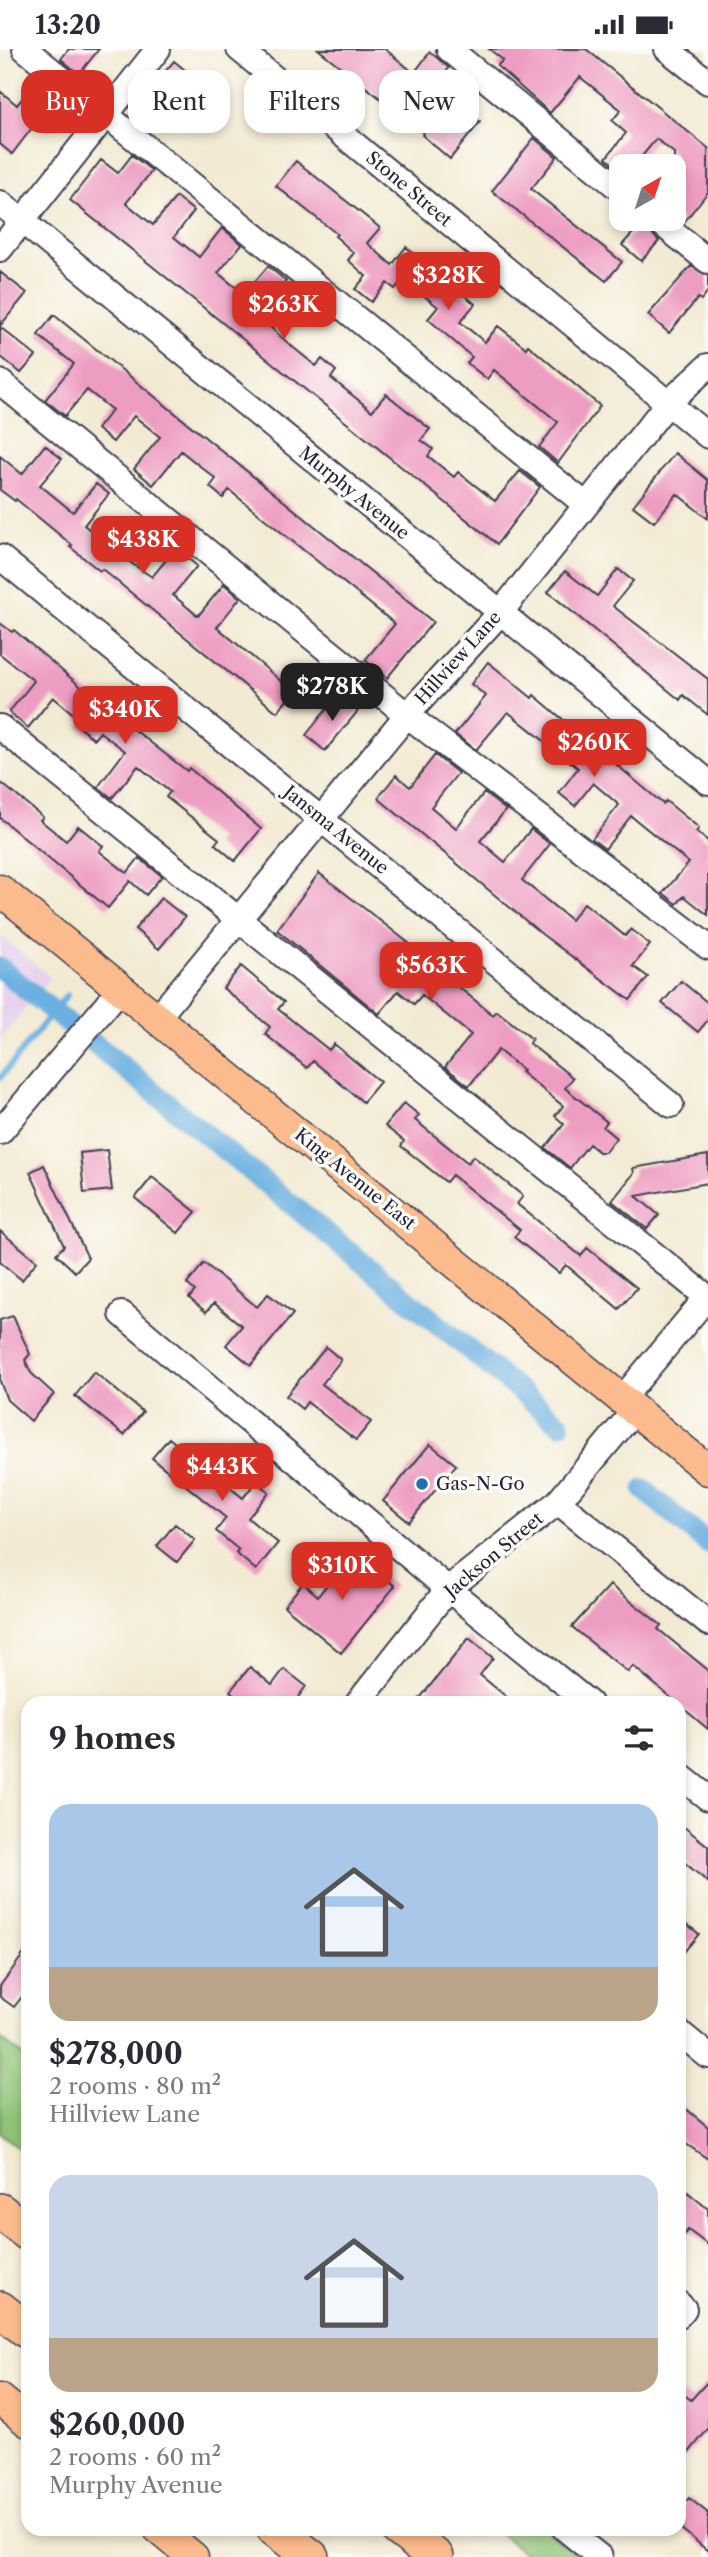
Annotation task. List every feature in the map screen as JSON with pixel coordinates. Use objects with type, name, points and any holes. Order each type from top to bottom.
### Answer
[{"type":"highway","points":[[0,2211],[21,2228]]},
{"type":"highway","points":[[0,2309],[21,2326]]},
{"type":"highway","points":[[284,2536],[311,2557]]},
{"type":"highway","points":[[408,2536],[436,2557]]},
{"type":"main road","name":"King Avenue East","points":[[0,890],[708,1470]]},
{"type":"main road","points":[[0,2399],[21,2416]]},
{"type":"main road","points":[[168,2536],[193,2557]]},
{"type":"street","points":[[25,49],[51,70]]},
{"type":"street","points":[[114,106],[158,49]]},
{"type":"street","name":"Stone Street","points":[[239,49],[708,436]]},
{"type":"street","points":[[449,49],[609,180]]},
{"type":"street","points":[[667,49],[708,82]]},
{"type":"street","points":[[114,121],[586,505]]},
{"type":"street","points":[[0,249],[93,133]]},
{"type":"street","name":"Murphy Avenue","points":[[0,203],[708,782]]},
{"type":"street","points":[[671,231],[708,261]]},
{"type":"street","name":"Hillview Lane","points":[[158,1017],[407,715],[500,613],[667,404],[708,366]]},
{"type":"street","points":[[0,382],[407,715],[708,947]]},
{"type":"street","name":"Jansma Avenue","points":[[0,557],[671,1105]]},
{"type":"street","points":[[0,727],[708,1296]]},
{"type":"street","points":[[3,1122],[121,988]]},
{"type":"street","name":"Jackson Street","points":[[364,1696],[449,1590],[558,1502],[708,1296]]},
{"type":"street","points":[[122,1314],[449,1590],[580,1696]]},
{"type":"street","points":[[558,1502],[708,1623]]},
{"type":"street","points":[[686,1781],[708,1798]]},
{"type":"street","points":[[686,2038],[708,2056]]},
{"type":"street","points":[[574,2536],[600,2557]]},
{"type":"shaded area","points":[[0,935],[50,977],[0,1040]]},
{"type":"green space","points":[[0,2038],[21,2054],[21,2150],[0,2133]]},
{"type":"green space","points":[[503,2536],[553,2536],[578,2557],[529,2557]]},
{"type":"building","points":[[69,49],[99,49],[82,70],[74,70],[61,59]]},
{"type":"building","points":[[318,49],[385,49],[410,70],[379,70],[379,97],[365,86],[365,70],[344,70]]},
{"type":"building","points":[[489,49],[586,49],[708,148],[708,192],[686,220],[686,154],[674,154],[656,139],[644,154],[609,154],[626,133],[612,121],[621,110],[580,77],[550,113],[497,66],[503,60]]},
{"type":"building","points":[[430,52],[449,68],[447,70],[416,70]]},
{"type":"building","points":[[174,61],[185,70],[166,70]]},
{"type":"building","points":[[0,91],[17,105],[21,100],[21,133],[28,133],[12,154],[0,144]]},
{"type":"building","points":[[424,133],[471,133],[450,159],[422,135]]},
{"type":"building","points":[[534,138],[557,157],[531,189],[622,262],[606,281],[492,191]]},
{"type":"building","points":[[132,155],[152,171],[126,203],[153,225],[176,197],[194,211],[174,237],[199,257],[222,228],[242,244],[218,273],[244,294],[268,266],[286,281],[257,315],[316,366],[322,359],[336,371],[331,378],[372,411],[386,394],[430,429],[421,440],[433,449],[428,456],[454,477],[458,472],[495,501],[520,471],[540,487],[497,544],[70,200],[101,160],[118,173]]},
{"type":"building","points":[[296,161],[380,228],[367,243],[392,265],[406,247],[475,304],[460,322],[485,342],[498,326],[526,348],[528,345],[600,406],[558,463],[539,447],[558,422],[494,370],[487,379],[467,363],[472,357],[428,319],[438,307],[403,279],[395,289],[387,283],[371,302],[355,289],[366,276],[348,260],[354,253],[335,236],[337,234],[276,186]]},
{"type":"building","points":[[635,231],[650,231],[659,241],[641,261],[622,245]]},
{"type":"building","points":[[691,266],[708,276],[708,291],[701,300],[698,298],[669,333],[648,315]]},
{"type":"building","points":[[0,272],[27,293],[0,326]]},
{"type":"building","points":[[54,315],[433,622],[387,678],[365,660],[395,624],[229,490],[223,498],[210,487],[216,479],[181,451],[153,485],[134,469],[160,437],[134,416],[113,442],[97,429],[112,410],[87,390],[65,416],[45,400],[74,364],[38,335]]},
{"type":"building","points":[[0,327],[36,356],[21,373],[0,356]]},
{"type":"building","points":[[45,445],[62,459],[40,485],[73,512],[96,484],[109,494],[84,525],[131,563],[152,577],[176,548],[197,566],[173,595],[198,616],[224,584],[240,598],[217,627],[294,692],[277,712],[102,569],[100,571],[70,547],[72,545],[16,499],[15,501],[0,490],[0,456],[22,474]]},
{"type":"building","points":[[675,453],[708,480],[708,519],[677,494],[654,522],[633,506]]},
{"type":"building","points":[[618,569],[633,581],[613,606],[708,679],[708,715],[683,695],[680,700],[548,592],[565,571],[597,596]]},
{"type":"building","points":[[0,623],[12,632],[14,630],[99,702],[187,771],[189,768],[261,829],[235,861],[215,844],[219,839],[166,797],[170,792],[138,766],[112,798],[98,787],[125,751],[100,732],[94,739],[79,727],[83,722],[53,697],[28,728],[9,712],[34,681],[0,654]]},
{"type":"building","points":[[488,662],[532,698],[534,695],[663,804],[666,801],[699,828],[696,832],[708,841],[708,915],[684,896],[677,904],[663,893],[689,863],[631,816],[605,849],[592,839],[619,805],[593,783],[575,806],[559,793],[578,768],[508,712],[476,750],[455,734],[486,696],[471,684]]},
{"type":"building","points":[[338,695],[358,711],[325,751],[306,735]]},
{"type":"building","points":[[435,755],[458,773],[431,807],[456,828],[484,793],[506,810],[480,841],[505,862],[531,829],[550,844],[522,880],[571,920],[584,903],[625,936],[631,929],[650,945],[633,966],[648,977],[630,1000],[543,935],[378,798],[396,775],[410,787]]},
{"type":"building","points":[[0,782],[43,817],[40,820],[66,841],[78,826],[103,846],[99,851],[127,873],[139,858],[162,876],[146,895],[130,881],[108,908],[0,818]]},
{"type":"building","points":[[319,873],[442,969],[440,972],[493,1015],[497,1011],[532,1039],[529,1043],[573,1078],[565,1088],[607,1122],[603,1127],[616,1138],[605,1152],[599,1152],[589,1144],[570,1168],[545,1148],[564,1124],[555,1116],[563,1106],[521,1072],[523,1070],[498,1050],[469,1086],[445,1067],[471,1035],[422,995],[414,1004],[398,991],[379,1014],[277,930]]},
{"type":"building","points":[[161,898],[185,917],[159,949],[135,929]]},
{"type":"building","points":[[241,966],[284,1002],[278,1009],[329,1050],[334,1044],[380,1082],[363,1102],[313,1061],[307,1068],[265,1034],[270,1027],[223,988]]},
{"type":"building","points":[[681,981],[708,1003],[708,1020],[698,1032],[662,1003]]},
{"type":"building","points":[[404,1103],[419,1115],[415,1120],[468,1163],[473,1156],[523,1196],[517,1204],[581,1256],[587,1248],[637,1288],[619,1309],[566,1265],[559,1273],[514,1237],[520,1230],[452,1175],[446,1182],[401,1146],[404,1141],[385,1126]]},
{"type":"building","points":[[107,1150],[112,1190],[84,1193],[80,1153]]},
{"type":"building","points":[[708,1155],[708,1183],[636,1196],[659,1215],[647,1229],[612,1201],[634,1173],[633,1168]]},
{"type":"building","points":[[44,1165],[88,1258],[75,1272],[56,1254],[64,1246],[30,1172]]},
{"type":"building","points":[[152,1177],[196,1212],[178,1233],[135,1198]]},
{"type":"building","points":[[0,1231],[37,1261],[22,1280],[0,1262]]},
{"type":"building","points":[[204,1263],[257,1307],[268,1294],[293,1314],[251,1365],[226,1345],[242,1326],[214,1303],[206,1312],[189,1298],[195,1291],[187,1284]]},
{"type":"building","points":[[13,1316],[30,1354],[25,1360],[31,1373],[54,1394],[31,1421],[7,1400],[0,1381],[0,1320]]},
{"type":"building","points":[[326,1347],[341,1360],[322,1384],[371,1422],[356,1440],[307,1402],[302,1409],[286,1396]]},
{"type":"building","points":[[94,1372],[143,1412],[124,1435],[75,1396]]},
{"type":"building","points":[[169,1438],[243,1498],[256,1482],[269,1492],[248,1518],[278,1543],[256,1570],[236,1553],[239,1550],[216,1531],[226,1518],[152,1458]]},
{"type":"building","points":[[430,1444],[456,1465],[409,1522],[383,1501]]},
{"type":"building","points":[[175,1524],[195,1540],[177,1562],[157,1546]]},
{"type":"building","points":[[353,1552],[395,1586],[341,1653],[284,1606],[303,1583],[318,1596]]},
{"type":"building","points":[[610,1585],[661,1625],[658,1629],[708,1670],[708,1729],[686,1711],[686,1696],[669,1696],[633,1666],[628,1672],[572,1627]]},
{"type":"building","points":[[469,1638],[493,1658],[480,1675],[506,1696],[422,1696]]},
{"type":"building","points":[[250,1667],[272,1685],[284,1669],[306,1686],[299,1696],[236,1696],[230,1691]]},
{"type":"building","points":[[686,1829],[708,1846],[708,1882],[686,1864]]},
{"type":"building","points":[[686,1924],[699,1934],[686,1950]]},
{"type":"building","points":[[21,1958],[21,1998],[14,2007],[0,1997],[0,1986]]},
{"type":"building","points":[[686,2109],[708,2127],[708,2159],[686,2144]]},
{"type":"building","points":[[686,2191],[708,2209],[708,2245],[688,2230],[686,2232]]},
{"type":"building","points":[[708,2381],[708,2429],[686,2456],[686,2396],[691,2400]]},
{"type":"building","points":[[689,2498],[708,2513],[708,2551],[686,2533],[686,2502]]},
{"type":"waterway","points":[[0,968],[70,1025]]},
{"type":"waterway","points":[[0,1078],[67,995]]},
{"type":"waterway","points":[[95,1044],[560,1424]]},
{"type":"waterway","points":[[644,1490],[708,1544]]},
{"type":"place","name":"Gas-N-Go","points":[[422,1484]]}]
